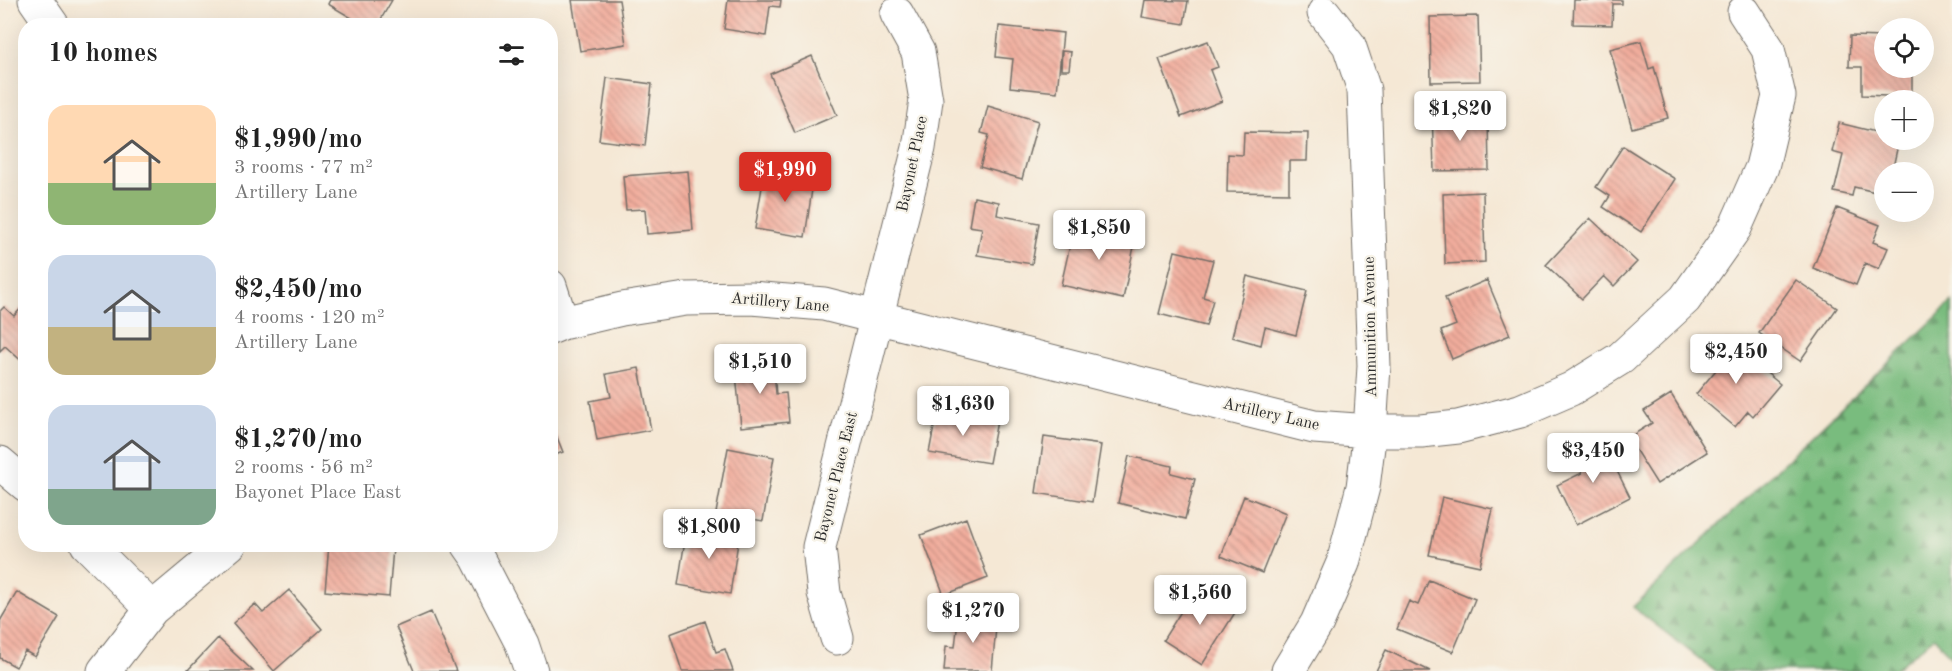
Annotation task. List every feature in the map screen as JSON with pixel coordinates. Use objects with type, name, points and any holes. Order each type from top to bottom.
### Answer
[{"type":"street","points":[[35,0],[47,18]]},
{"type":"street","name":"Artillery Lane","points":[[558,325],[622,309],[686,299],[740,298],[824,304],[1314,427],[1370,431],[1421,431],[1458,427],[1520,411],[1571,389],[1622,358],[1685,299],[1735,228],[1762,167],[1779,96],[1768,49],[1744,12]]},
{"type":"street","name":"Ammunition Avenue","points":[[1288,671],[1317,622],[1343,563],[1363,487],[1370,431],[1374,366],[1364,90],[1349,45],[1324,13]]},
{"type":"street","name":"Bayonet Place","points":[[877,317],[919,148],[927,100],[918,52],[897,14]]},
{"type":"street","name":"Bayonet Place East","points":[[837,638],[824,592],[819,547],[877,317]]},
{"type":"street","points":[[0,464],[18,479]]},
{"type":"street","points":[[95,552],[152,609]]},
{"type":"street","points":[[104,671],[152,609],[220,552]]},
{"type":"street","points":[[474,552],[522,644],[531,671]]},
{"type":"green space","points":[[1952,302],[1952,658],[1934,637],[1893,671],[1715,671],[1633,607]]},
{"type":"building","points":[[330,0],[392,0],[382,18],[352,18],[328,4]]},
{"type":"building","points":[[572,0],[619,0],[626,44],[580,51]]},
{"type":"building","points":[[728,0],[781,0],[780,7],[770,6],[766,36],[724,29]]},
{"type":"building","points":[[1145,0],[1188,1],[1184,24],[1142,17]]},
{"type":"building","points":[[1574,0],[1622,0],[1622,4],[1613,4],[1612,25],[1573,24]]},
{"type":"building","points":[[1478,16],[1480,81],[1431,82],[1430,17]]},
{"type":"building","points":[[999,26],[1063,33],[1057,92],[1010,87],[1013,59],[996,57]]},
{"type":"building","points":[[1850,36],[1874,37],[1874,78],[1912,78],[1912,90],[1874,90],[1874,95],[1862,95],[1862,67],[1849,67]]},
{"type":"building","points":[[1208,41],[1218,67],[1210,70],[1222,101],[1181,117],[1159,59]]},
{"type":"building","points":[[1641,41],[1649,69],[1654,67],[1668,118],[1632,128],[1610,49]]},
{"type":"building","points":[[1062,51],[1071,52],[1069,70],[1061,70]]},
{"type":"building","points":[[812,56],[837,115],[795,133],[770,74]]},
{"type":"building","points":[[607,78],[652,84],[645,146],[599,140]]},
{"type":"building","points":[[988,106],[1038,121],[1022,179],[980,167],[989,135],[981,133]]},
{"type":"building","points":[[1466,110],[1466,120],[1488,119],[1489,170],[1434,171],[1432,111]]},
{"type":"building","points":[[1839,123],[1874,132],[1874,150],[1897,150],[1894,162],[1874,162],[1874,192],[1854,187],[1852,196],[1834,192],[1843,155],[1832,152]]},
{"type":"building","points":[[1244,132],[1308,133],[1307,161],[1289,161],[1289,193],[1227,192],[1228,154],[1243,155]]},
{"type":"building","points":[[1623,146],[1675,179],[1641,232],[1603,207],[1610,196],[1596,187]]},
{"type":"building","points":[[765,169],[814,176],[805,237],[755,229]]},
{"type":"building","points":[[688,171],[693,230],[647,234],[645,209],[626,210],[623,176]]},
{"type":"building","points":[[1483,192],[1485,262],[1445,264],[1443,194]]},
{"type":"building","points":[[974,197],[999,202],[997,215],[1039,223],[1032,264],[977,255],[982,228],[969,226]]},
{"type":"building","points":[[1837,208],[1880,225],[1873,242],[1888,248],[1879,269],[1865,263],[1856,285],[1813,268]]},
{"type":"building","points":[[1590,218],[1637,262],[1614,286],[1604,276],[1582,299],[1546,265]]},
{"type":"building","points":[[1075,223],[1136,237],[1123,299],[1061,285]]},
{"type":"building","points":[[1175,251],[1213,260],[1203,297],[1213,300],[1206,326],[1159,314]]},
{"type":"building","points":[[1247,276],[1307,291],[1296,335],[1265,327],[1261,345],[1232,337]]},
{"type":"building","points":[[1487,280],[1510,335],[1452,359],[1441,331],[1456,325],[1445,298]]},
{"type":"building","points":[[1796,280],[1837,308],[1800,361],[1759,333]]},
{"type":"building","points":[[4,307],[14,316],[18,312],[18,358],[5,346],[0,351],[0,311]]},
{"type":"building","points":[[1727,340],[1780,384],[1753,416],[1748,411],[1735,427],[1696,394],[1716,370],[1708,363]]},
{"type":"building","points":[[773,359],[776,394],[786,393],[789,422],[741,427],[735,363]]},
{"type":"building","points":[[639,368],[651,430],[597,440],[590,401],[611,397],[606,374]]},
{"type":"building","points":[[1671,394],[1707,452],[1657,484],[1628,438],[1652,423],[1644,411]]},
{"type":"building","points":[[937,411],[997,421],[989,463],[929,453]]},
{"type":"building","points":[[1044,437],[1101,445],[1092,502],[1036,493]]},
{"type":"building","points":[[1601,439],[1630,497],[1576,525],[1557,485],[1582,473],[1572,453]]},
{"type":"building","points":[[558,440],[563,452],[558,454]]},
{"type":"building","points":[[728,448],[774,457],[763,521],[716,513]]},
{"type":"building","points":[[1129,456],[1172,466],[1171,473],[1195,479],[1185,519],[1118,503]]},
{"type":"building","points":[[1244,496],[1286,513],[1262,573],[1221,556]]},
{"type":"building","points":[[1442,497],[1493,509],[1480,566],[1429,555]]},
{"type":"building","points":[[966,518],[988,578],[944,595],[921,535]]},
{"type":"building","points":[[687,527],[739,536],[730,594],[678,585]]},
{"type":"building","points":[[328,552],[393,552],[389,597],[325,591]]},
{"type":"building","points":[[1429,580],[1475,599],[1453,652],[1397,629],[1409,601],[1418,605]]},
{"type":"building","points":[[1197,586],[1236,611],[1202,665],[1163,640]]},
{"type":"building","points":[[289,590],[322,629],[274,671],[233,623],[255,604],[263,613]]},
{"type":"building","points":[[17,592],[59,617],[35,657],[25,651],[16,667],[0,658],[0,621]]},
{"type":"building","points":[[431,612],[456,671],[414,671],[396,627]]},
{"type":"building","points":[[959,612],[997,616],[992,671],[944,671],[946,646],[955,647]]},
{"type":"building","points":[[705,621],[716,652],[725,649],[733,671],[682,671],[670,634]]},
{"type":"building","points":[[218,638],[253,671],[187,671]]},
{"type":"building","points":[[1386,650],[1430,671],[1376,671]]}]
